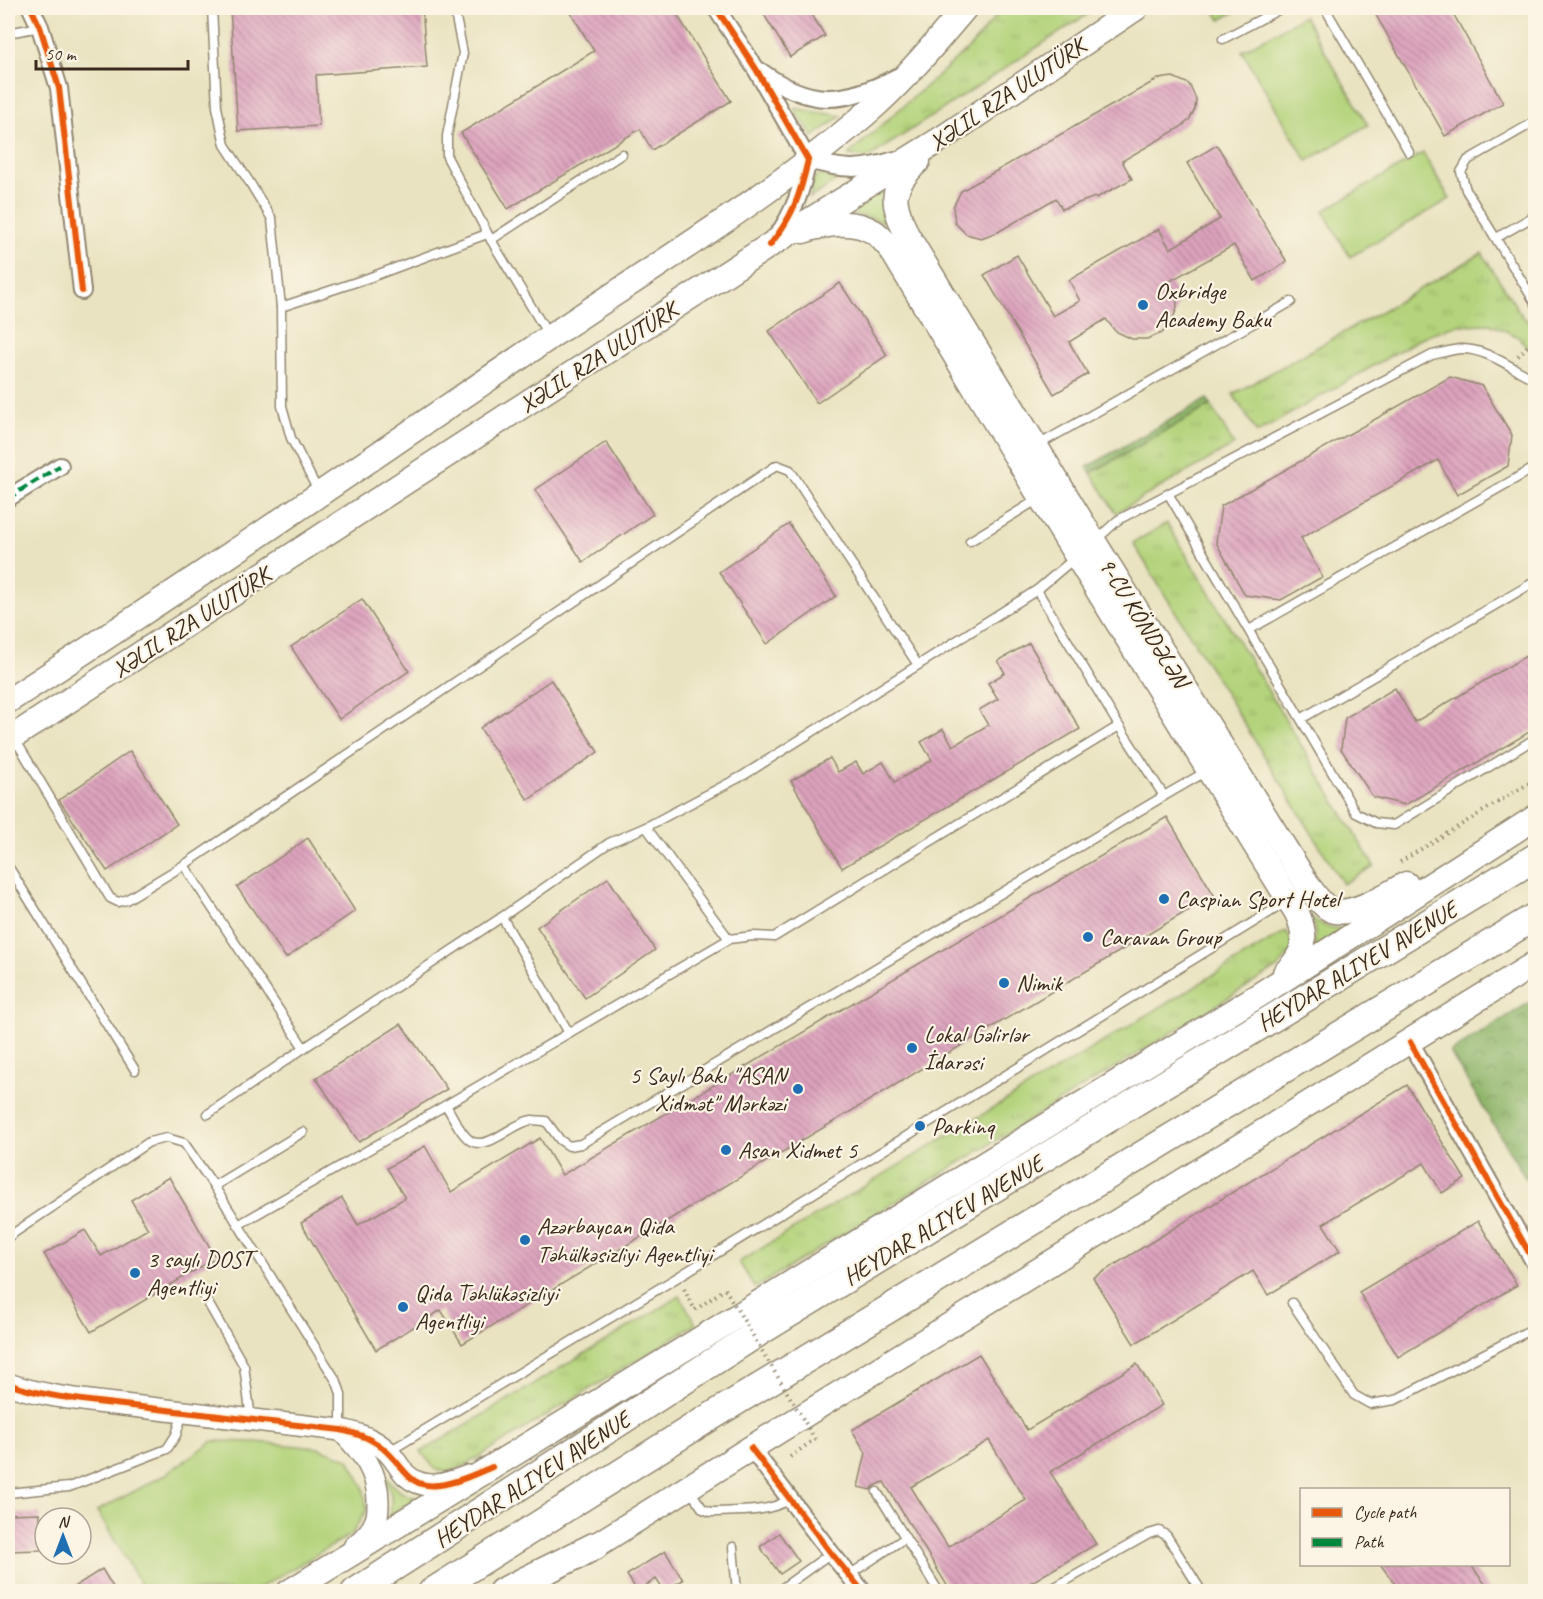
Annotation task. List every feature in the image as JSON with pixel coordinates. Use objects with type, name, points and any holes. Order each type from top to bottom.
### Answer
[{"type":"highway","name":"HEYDAR ALIYEV AVENUE","points":[[355,1592],[764,1329],[1536,857]]},
{"type":"highway","name":"HEYDAR ALIYEV AVENUE","points":[[432,1592],[694,1427],[1536,916]]},
{"type":"highway","points":[[502,1592],[595,1546]]},
{"type":"highway","points":[[344,1592],[385,1573]]},
{"type":"main road","points":[[808,160],[878,103],[912,70],[965,8]]},
{"type":"main road","name":"XƏLIL RZA ULUTÜRK","points":[[10,738],[770,245],[944,137],[1136,8]]},
{"type":"main road","name":"9-CU KÖNDƏLƏN","points":[[944,137],[901,178],[896,189],[895,201],[898,215],[907,235],[1035,446],[1085,549],[1209,770],[1299,894],[1330,910],[1343,912],[1354,910],[1536,816]]},
{"type":"main road","name":"XƏLIL RZA ULUTÜRK","points":[[8,701],[320,495],[731,216],[808,160]]},
{"type":"main road","name":"9-CU KÖNDƏLƏN","points":[[770,245],[801,231],[835,224],[874,232],[891,249],[1041,498],[1085,549],[1299,894],[1304,945],[1293,965],[1264,992]]},
{"type":"main road","points":[[43,678],[61,706]]},
{"type":"main road","points":[[289,1592],[1264,992],[1536,816]]},
{"type":"main road","points":[[520,1592],[1536,963]]},
{"type":"street","points":[[31,8],[59,88],[82,291]]},
{"type":"street","points":[[716,8],[756,69],[808,160],[803,184],[791,214],[784,228],[770,245]]},
{"type":"street","points":[[756,69],[783,87],[804,96]]},
{"type":"street","points":[[786,122],[783,103],[785,99],[794,95],[825,98],[863,93],[912,70]]},
{"type":"street","points":[[808,160],[832,167],[866,168],[897,159],[944,137]]},
{"type":"street","points":[[8,498],[60,466]]},
{"type":"street","points":[[1410,1042],[1536,1265]]},
{"type":"street","points":[[8,1383],[60,1397],[341,1430],[363,1435],[388,1452],[405,1474],[415,1482],[426,1486],[453,1482],[492,1467]]},
{"type":"street","points":[[341,1430],[357,1447],[371,1468],[377,1482],[379,1497],[376,1522],[370,1532],[341,1560]]},
{"type":"street","points":[[751,1448],[863,1592]]},
{"type":"lane","points":[[212,8],[217,107],[225,146],[272,219],[281,308],[282,406],[291,438],[320,495]]},
{"type":"lane","points":[[454,8],[463,53],[447,136],[447,157],[489,237],[550,337]]},
{"type":"lane","points":[[1223,39],[1282,8]]},
{"type":"lane","points":[[1325,8],[1409,152]]},
{"type":"lane","points":[[8,33],[39,27]]},
{"type":"lane","points":[[1536,121],[1468,160],[1461,172],[1466,190],[1536,304]]},
{"type":"lane","points":[[281,308],[489,237],[622,154]]},
{"type":"lane","points":[[1496,238],[1536,215]]},
{"type":"lane","points":[[1035,446],[1291,302]]},
{"type":"lane","points":[[208,1114],[609,843],[646,827],[744,775],[1037,590],[1118,520],[1432,356],[1461,349],[1490,354],[1536,380]]},
{"type":"lane","points":[[10,738],[110,898],[118,902],[126,900],[184,865],[777,465],[790,470],[918,665]]},
{"type":"lane","points":[[1249,630],[1536,467]]},
{"type":"lane","points":[[1169,495],[1356,813],[1376,823],[1394,825],[1536,738]]},
{"type":"lane","points":[[970,541],[1041,498]]},
{"type":"lane","points":[[1301,719],[1536,581]]},
{"type":"lane","points":[[1037,590],[1164,796]]},
{"type":"lane","points":[[238,1225],[446,1106],[729,939],[753,936],[774,937],[1119,726]]},
{"type":"lane","points":[[446,1106],[464,1134],[472,1142],[487,1142],[532,1120],[546,1121],[560,1140],[569,1146],[581,1144],[1209,770]]},
{"type":"lane","points":[[646,827],[729,939]]},
{"type":"lane","points":[[184,865],[304,1048]]},
{"type":"lane","points":[[8,866],[135,1070]]},
{"type":"lane","points":[[388,1452],[678,1277],[1299,894]]},
{"type":"lane","points":[[502,917],[569,1033]]},
{"type":"lane","points":[[214,1186],[303,1132]]},
{"type":"lane","points":[[8,1237],[149,1142],[167,1138],[184,1143],[214,1186],[337,1382],[341,1394],[341,1430]]},
{"type":"lane","points":[[204,1296],[244,1366],[251,1419]]},
{"type":"lane","points":[[1292,1303],[1354,1395],[1370,1404],[1395,1401],[1536,1327]]},
{"type":"lane","points":[[8,1493],[69,1487],[167,1449],[176,1435],[183,1411]]},
{"type":"lane","points":[[688,1488],[703,1509],[711,1512],[769,1508],[781,1505],[790,1499]]},
{"type":"lane","points":[[877,1492],[939,1592]]},
{"type":"lane","points":[[1046,1592],[1149,1534],[1159,1531],[1167,1536],[1202,1592]]},
{"type":"lane","points":[[849,1575],[905,1538]]},
{"type":"lane","points":[[733,1547],[737,1592]]},
{"type":"lane","points":[[777,1592],[831,1553]]},
{"type":"path","points":[[1509,366],[1536,337]]},
{"type":"path","points":[[1393,866],[1536,779]]},
{"type":"path","points":[[678,1277],[695,1310],[725,1289],[815,1439],[790,1456]]},
{"type":"green space","points":[[1003,8],[1097,8],[868,158],[848,155],[970,47]]},
{"type":"green space","points":[[1213,8],[1242,8],[1220,20]]},
{"type":"green space","points":[[1304,16],[1368,125],[1307,161],[1242,51]]},
{"type":"green space","points":[[794,108],[841,116],[813,137]]},
{"type":"green space","points":[[1423,153],[1450,199],[1350,257],[1323,211]]},
{"type":"green space","points":[[819,175],[838,180],[810,198],[813,178]]},
{"type":"green space","points":[[885,187],[884,222],[846,212]]},
{"type":"green space","points":[[1482,253],[1522,316],[1535,327],[1535,354],[1517,336],[1490,324],[1457,325],[1425,336],[1257,433],[1233,394]]},
{"type":"green space","points":[[1207,399],[1211,405],[1091,473],[1087,467]]},
{"type":"green space","points":[[1211,405],[1234,445],[1116,513],[1091,473]]},
{"type":"green space","points":[[1167,523],[1374,866],[1343,884],[1133,543]]},
{"type":"green space","points":[[1311,917],[1326,926],[1343,929],[1313,950],[1315,934]]},
{"type":"green space","points":[[1286,931],[1292,941],[1293,951],[1277,968],[755,1288],[739,1262]]},
{"type":"green space","points":[[1535,999],[1535,1194],[1450,1052]]},
{"type":"green space","points":[[680,1296],[696,1324],[464,1466],[449,1472],[436,1470],[421,1452]]},
{"type":"green space","points":[[213,1441],[256,1442],[319,1448],[349,1459],[363,1486],[367,1509],[352,1534],[254,1591],[145,1591],[97,1511],[163,1476]]},
{"type":"green space","points":[[383,1473],[401,1492],[417,1498],[389,1516],[390,1494]]},
{"type":"building","points":[[230,8],[422,8],[427,67],[316,75],[319,126],[238,131]]},
{"type":"building","points":[[568,8],[673,8],[731,101],[652,150],[640,129],[508,209],[461,133],[594,51]]},
{"type":"building","points":[[760,8],[808,8],[825,36],[790,57]]},
{"type":"building","points":[[1372,8],[1450,8],[1503,103],[1445,136]]},
{"type":"building","points":[[1173,77],[1189,84],[1196,99],[1195,109],[1189,120],[1181,127],[1122,161],[1132,179],[1096,198],[1062,209],[1056,198],[998,232],[981,238],[966,234],[955,223],[953,207],[961,191],[1158,79]]},
{"type":"building","points":[[1217,145],[1287,262],[1255,281],[1234,245],[1170,281],[1176,294],[1177,308],[1172,321],[1162,333],[1147,339],[1132,339],[1115,331],[1106,319],[1069,342],[1088,374],[1054,394],[984,275],[1017,255],[1053,316],[1080,301],[1069,280],[1159,229],[1170,249],[1220,219],[1187,163]]},
{"type":"building","points":[[840,283],[887,355],[817,403],[769,331]]},
{"type":"building","points":[[1450,377],[1482,386],[1512,435],[1508,466],[1457,495],[1438,460],[1301,538],[1322,577],[1281,600],[1245,595],[1216,542],[1221,506]]},
{"type":"building","points":[[606,442],[653,514],[583,562],[535,490]]},
{"type":"building","points":[[789,524],[836,596],[767,644],[719,572]]},
{"type":"building","points":[[362,599],[409,671],[339,719],[291,647]]},
{"type":"building","points":[[1029,643],[1080,729],[842,868],[791,781],[830,758],[838,772],[856,762],[863,774],[883,762],[895,782],[932,760],[921,742],[943,729],[953,746],[988,725],[979,710],[998,699],[988,683],[1005,673],[998,661]]},
{"type":"building","points":[[1536,650],[1536,728],[1405,805],[1373,797],[1341,749],[1345,718],[1395,688],[1415,722]]},
{"type":"building","points":[[551,680],[598,752],[528,800],[480,728]]},
{"type":"building","points":[[130,751],[177,824],[107,871],[59,800]]},
{"type":"building","points":[[1167,817],[1214,895],[462,1344],[441,1310],[376,1350],[301,1223],[342,1198],[358,1225],[405,1198],[387,1168],[425,1146],[451,1192],[540,1138],[562,1175]]},
{"type":"building","points":[[308,838],[355,911],[286,958],[237,887]]},
{"type":"building","points":[[608,878],[655,950],[585,998],[537,927]]},
{"type":"building","points":[[401,1024],[447,1089],[359,1142],[316,1078]]},
{"type":"building","points":[[1407,1085],[1465,1179],[1442,1193],[1424,1163],[1323,1224],[1340,1251],[1268,1295],[1253,1271],[1134,1344],[1093,1278]]},
{"type":"building","points":[[169,1177],[216,1258],[91,1332],[44,1254],[85,1230],[101,1256],[148,1229],[131,1200]]},
{"type":"building","points":[[1478,1221],[1517,1285],[1398,1357],[1359,1292]]},
{"type":"building","points":[[979,1354],[1027,1430],[1137,1364],[1162,1405],[1050,1472],[1096,1544],[1015,1592],[951,1592],[884,1482],[874,1486],[871,1490],[858,1487],[866,1453],[852,1430]],"holes":[[[989,1440],[1026,1500],[948,1547],[911,1487]]]},
{"type":"building","points":[[33,1513],[33,1550],[8,1551],[8,1514]]},
{"type":"building","points":[[779,1533],[799,1561],[780,1574],[760,1547]]},
{"type":"building","points":[[665,1551],[683,1580],[664,1591],[656,1579],[637,1591],[627,1575]]},
{"type":"building","points":[[1382,1566],[1472,1566],[1491,1592],[1401,1592]]},
{"type":"building","points":[[102,1569],[116,1592],[66,1592]]},
{"type":"marked path","points":[[8,498],[60,466]]},
{"type":"cycle path","points":[[31,8],[40,27],[59,88],[82,291]]},
{"type":"cycle path","points":[[716,8],[756,69],[808,160],[795,205],[785,225],[770,245]]},
{"type":"cycle path","points":[[1410,1042],[1536,1265]]},
{"type":"cycle path","points":[[8,1384],[74,1399],[341,1430],[377,1444],[408,1476],[421,1484],[439,1485],[452,1482],[492,1467]]},
{"type":"cycle path","points":[[751,1448],[863,1592]]},
{"type":"place","name":"Oxbridge Academy Baku","points":[[1143,305]]},
{"type":"place","name":"Caspian Sport Hotel","points":[[1164,899]]},
{"type":"place","name":"Caravan Group","points":[[1088,937]]},
{"type":"place","name":"Nimik","points":[[1004,983]]},
{"type":"place","name":"Lokal Gəlirlər İdarəsi","points":[[912,1048]]},
{"type":"place","name":"5 Saylı Bakı \"ASAN Xidmət\" Mərkəzi","points":[[798,1089]]},
{"type":"place","name":"Parkinq","points":[[920,1126]]},
{"type":"place","name":"Asan Xidmet 5","points":[[726,1150]]},
{"type":"place","name":"Azərbaycan Qida Təhülkəsizliyi Agentliyi","points":[[525,1240]]},
{"type":"place","name":"3 saylı DOST Agentliyi","points":[[135,1273]]},
{"type":"place","name":"Qida Təhlükəsizliyi Agentliyi","points":[[403,1307]]}]
